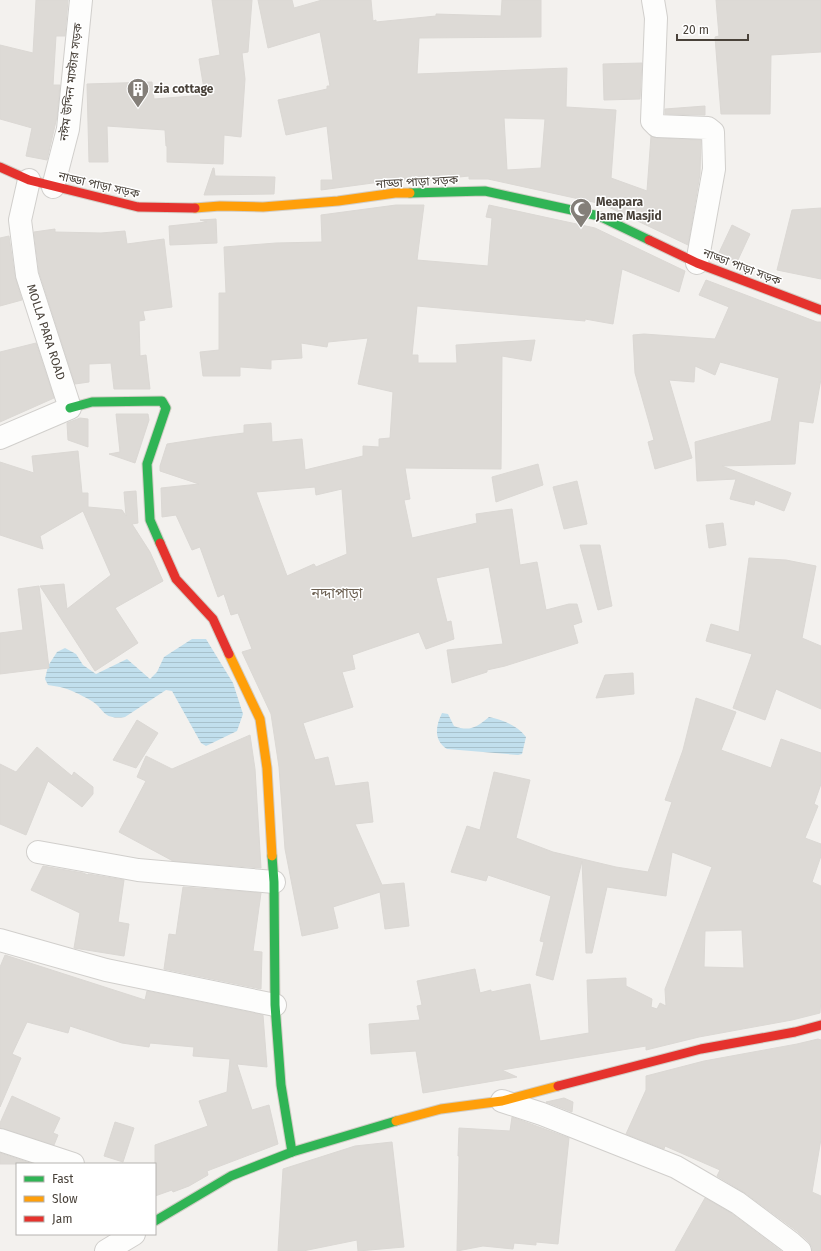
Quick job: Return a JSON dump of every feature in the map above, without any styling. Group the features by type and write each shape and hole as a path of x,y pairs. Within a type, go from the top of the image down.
{"street":[{"name":"নঈম উদ্দিন মাস্টার সড়ক","path":"53,187 68,129 81,0"},
{"path":"653,0 656,18 652,121 658,126 708,128 713,132 714,169 697,263"},
{"name":"নাড্ডা পাড়া সড়ক","path":"0,167 29,180 53,187 138,207 263,207 338,201 395,193 485,191 598,216 697,263 821,310"},
{"name":"MOLLA PARA ROAD","path":"29,180 20,220 27,275 70,408"},
{"path":"0,438 70,408 92,402 162,401 166,408 147,464 150,520 176,579 213,619 260,720 267,768 274,882 275,1005 281,1085 292,1152"},
{"path":"38,852 138,870 274,882"},
{"path":"0,940 106,970 275,1005"},
{"path":"159,1214 231,1176 292,1152 383,1124 441,1109 502,1101 701,1049 795,1032 821,1025"},
{"path":"502,1101 542,1114 676,1167 738,1203 800,1251"},
{"path":"0,1140 70,1163"},
{"path":"106,1251 132,1235"}],"water":[{"path":"192,639 206,639 233,683 243,714 237,731 206,746 201,743 172,691 166,690 125,717 117,718 104,713 95,703 75,692 48,685 45,679 48,666 57,652 65,648 76,654 83,665 96,674 127,659 150,679 157,672 164,657"},
{"path":"442,713 448,714 454,726 465,729 477,726 489,717 509,724 518,729 526,737 522,754 518,755 447,749 440,742 437,733 438,723"}],"building":[{"path":"36,0 68,0 65,36 56,36 53,85 60,85 57,117 47,160 26,156 32,128 0,119 0,45 33,53"},
{"path":"212,0 252,0 248,52 242,53 245,79 241,137 224,135 223,164 167,162 165,130 107,126 108,162 89,162 87,84 152,82 154,99 205,95 199,59 220,55"},
{"path":"258,0 292,0 294,8 322,0 371,0 373,21 376,20 376,22 436,16 436,14 501,16 502,0 541,0 541,37 419,38 417,74 567,68 566,107 616,110 611,178 647,191 651,136 657,138 701,140 700,174 688,245 602,204 488,179 469,179 469,176 430,180 395,180 321,190 321,180 333,180 327,126 286,135 278,100 327,89 327,86 330,86 320,32 268,48","holes":["504,118 545,119 541,168 507,170"]},
{"path":"716,0 821,0 821,52 771,55 770,114 721,114 715,37 719,36"},
{"path":"642,63 640,99 604,100 603,64"},
{"path":"705,106 705,115 665,114 665,109"},
{"path":"213,168 215,176 275,177 274,194 204,195"},
{"path":"396,205 424,205 417,260 488,266 492,218 486,217 489,205 595,228 685,271 679,292 622,269 613,324 585,319 585,321 417,306 412,355 418,355 418,363 457,363 456,345 535,340 531,361 502,356 501,469 405,468 410,499 404,500 412,538 477,523 476,514 512,509 520,565 537,562 546,610 569,604 577,604 582,622 573,625 578,643 505,666 487,670 487,672 452,683 447,650 503,644 489,567 436,578 447,622 451,621 454,639 426,649 419,632 352,655 355,669 342,672 353,707 303,723 315,760 328,757 335,786 368,782 373,822 355,824 382,885 404,883 409,926 385,929 380,892 333,907 338,928 302,936 285,849 279,767 271,714 242,652 252,649 238,613 231,615 224,594 218,597 200,547 192,550 176,515 162,517 161,488 199,484 160,471 160,466 167,444 244,433 244,425 271,423 272,442 302,439 305,470 363,456 363,446 379,447 379,439 390,438 393,392 358,384 368,338 328,342 327,347 301,343 302,358 271,360 271,369 240,367 240,376 203,376 200,352 219,350 219,293 226,293 224,247 276,243 322,242 321,215","holes":["315,487 316,495 342,489 347,554 316,567 314,564 287,576 256,492"]},
{"path":"821,208 821,279 777,270 792,210"},
{"path":"216,219 217,243 170,245 169,226 207,222 200,220"},
{"path":"732,225 750,234 737,262 717,257"},
{"path":"55,229 55,232 101,233 125,231 127,244 164,239 172,307 143,311 145,320 139,321 140,356 146,355 150,389 114,389 111,363 89,364 89,382 75,384 39,272 34,232"},
{"path":"9,236 15,277 22,300 0,306 0,238"},
{"path":"706,280 817,322 821,322 821,379 813,423 799,421 795,464 722,466 791,493 784,511 755,500 754,505 730,499 736,479 697,481 695,442 771,421 779,378 720,362 715,375 695,366 694,382 669,380 692,458 655,469 648,442 654,440 635,373 633,335 644,334 715,339 729,307 699,295"},
{"path":"36,343 54,398 0,422 0,352"},
{"path":"116,414 148,414 149,420 135,463 109,454 120,452"},
{"path":"80,418 88,419 88,447 68,440 67,423"},
{"path":"78,451 82,493 88,493 88,507 122,510 126,516 124,492 136,491 138,523 132,524 150,552 163,581 115,608 138,643 95,671 40,586 64,584 67,609 111,575 83,511 40,536 43,549 0,535 0,462 34,473 32,456"},
{"path":"538,464 543,485 496,502 492,477"},
{"path":"577,481 587,524 564,529 553,487"},
{"path":"723,523 726,545 709,548 706,525"},
{"path":"580,545 600,545 612,606 598,610"},
{"path":"749,558 786,560 816,566 802,638 821,646 821,709 776,689 765,720 733,708 752,654 706,641 711,624 739,632"},
{"path":"39,586 49,668 0,674 0,633 23,630 18,589"},
{"path":"633,673 634,694 596,698 605,675"},
{"path":"696,698 736,712 721,750 771,768 781,739 821,753 821,784 814,804 818,806 805,838 821,844 821,856 812,882 821,886 820,1013 792,1020 699,1037 646,1050 646,1046 502,1070 517,1077 423,1093 416,1051 371,1054 369,1024 420,1020 417,1006 422,1005 417,981 475,969 480,993 530,984 540,1041 589,1033 587,980 626,978 626,986 652,999 651,1007 657,1009 660,1003 666,1006 665,989 712,867 672,852 666,896 607,887 592,953 586,953 582,861 553,980 536,975 544,942 540,941 551,896 488,875 486,881 451,872 467,826 480,830 494,772 530,780 516,838 553,852 616,867 648,872 672,802 665,800 683,750","holes":["742,930 744,968 704,967 705,931"]},
{"path":"137,720 158,733 136,768 113,760"},
{"path":"250,735 255,769 261,868 173,861 119,832 146,781 137,777 146,756 172,769"},
{"path":"37,747 72,776 74,772 93,787 93,794 82,807 48,781 26,835 0,824 0,764 16,772"},
{"path":"43,866 88,875 124,880 118,922 129,924 124,956 74,948 80,913 31,890"},
{"path":"183,887 261,893 253,951 262,952 261,989 164,969 169,934 176,935"},
{"path":"5,955 145,1000 147,991 263,1015 267,1067 237,1064 252,1110 269,1105 278,1144 207,1171 208,1175 189,1186 173,1192 172,1190 156,1196 155,1145 208,1126 199,1101 227,1092 230,1059 193,1056 194,1047 150,1043 149,1047 122,1043 70,1026 68,1033 27,1022 12,1054 21,1058 0,1107 0,967"},
{"path":"818,1039 821,1040 821,1139 812,1192 821,1196 821,1251 812,1251 812,1247 809,1242 798,1232 745,1193 717,1176 720,1170 665,1146 664,1149 626,1134 646,1090 646,1076 704,1061"},
{"path":"12,1096 60,1118 53,1133 58,1135 54,1145 0,1128 0,1123"},
{"path":"564,1098 573,1102 572,1112 546,1102"},
{"path":"512,1117 569,1138 558,1244 536,1242 536,1245 514,1243 513,1249 483,1246 457,1251 459,1128 510,1131"},
{"path":"115,1122 134,1128 123,1162 104,1156"},
{"path":"392,1142 404,1247 358,1251 357,1240 303,1251 278,1251 283,1169 355,1146"},
{"path":"0,1153 30,1163 16,1164 0,1164"},
{"path":"705,1198 731,1213 781,1251 675,1251"}],"traffic: fast":[{"path":"410,193 485,191 599,216 649,240"},
{"path":"70,408 92,402 162,401 166,408 147,464 150,520 160,543"},
{"path":"272,856 274,882 275,1005 281,1085 292,1152"},
{"path":"156,1220 231,1176 292,1152 396,1121"}],"traffic: slow":[{"path":"195,208 220,206 263,207 338,201 395,193 410,193"},
{"path":"229,654 260,719 267,768 272,856"},
{"path":"396,1121 441,1109 502,1101 558,1086"}],"traffic: jam":[{"path":"0,167 29,180 138,207 195,208"},
{"path":"649,240 697,263 821,310"},
{"path":"160,543 176,579 213,619 229,654"},
{"path":"558,1086 701,1049 795,1032 821,1025"}],"place":[{"name":"zia cottage","path":"138,108"},
{"name":"Meapara Jame Masjid","path":"581,228"}],"district":[{"name":"নদ্দাপাড়া","path":"337,593"}]}
